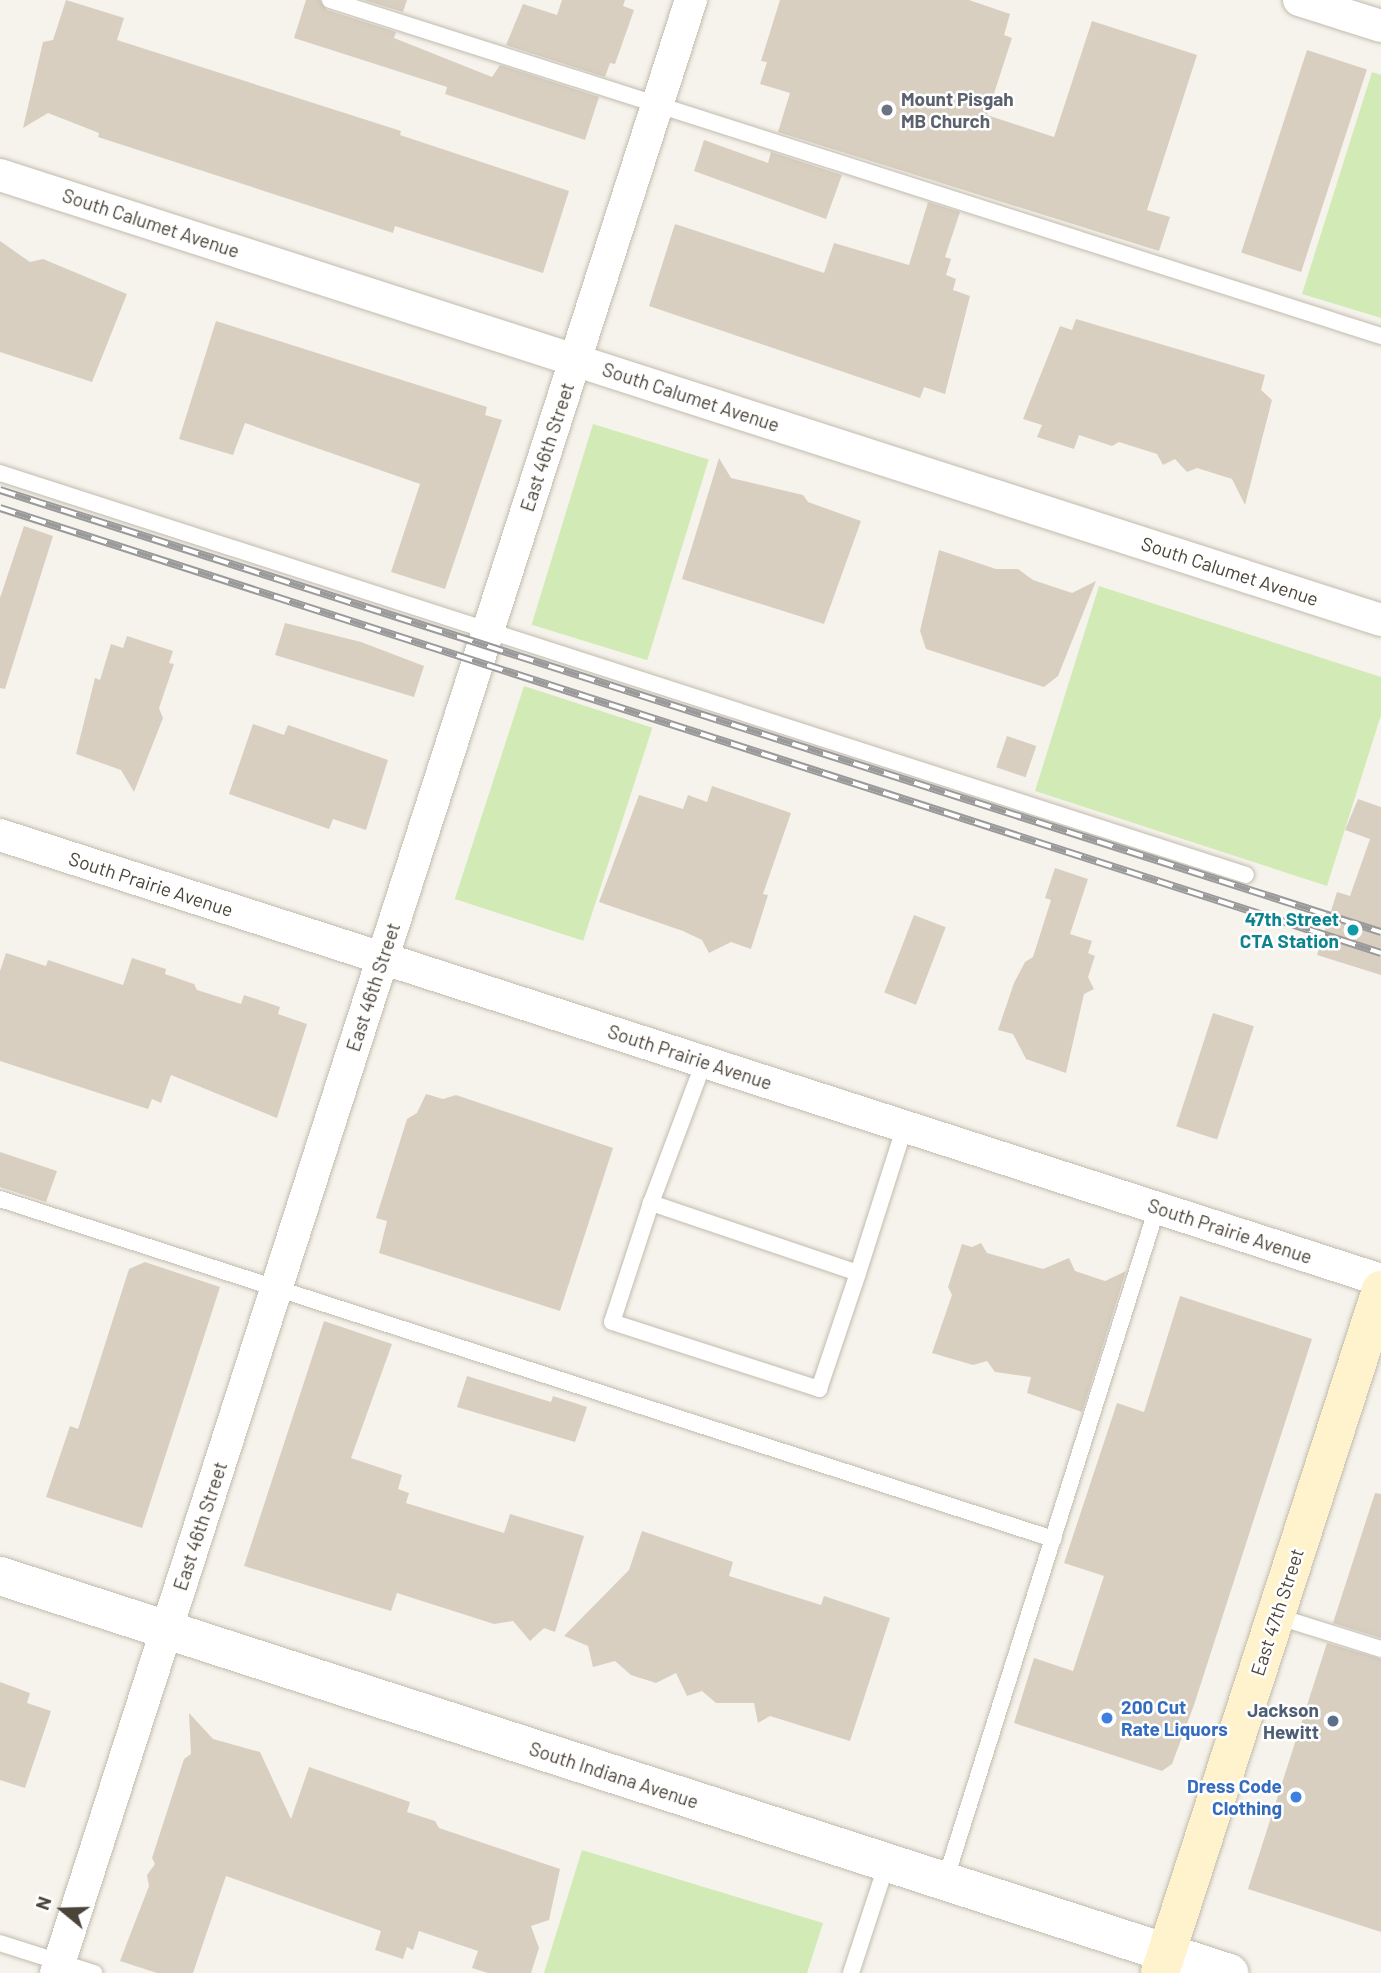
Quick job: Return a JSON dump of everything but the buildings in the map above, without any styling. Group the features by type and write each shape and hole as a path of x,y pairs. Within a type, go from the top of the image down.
{"main road":[{"name":"East 47th Street","path":"1163,1963 1381,1290"}],"street":[{"name":"East 46th Street","path":"57,1967 691,0"},
{"path":"1299,0 1381,26"},
{"name":"South Calumet Avenue","path":"0,174 1381,620"},
{"name":"South Prairie Avenue","path":"0,835 1381,1280"},
{"name":"South Indiana Avenue","path":"0,1576 945,1881 1163,1963 1229,1973"}],"lane":[{"path":"330,0 1381,336"},
{"path":"0,473 1246,875"},
{"path":"704,1062 651,1203 612,1322 819,1389 905,1126"},
{"path":"0,1199 1053,1539"},
{"path":"651,1203 858,1273"},
{"path":"945,1881 1157,1208"},
{"path":"1276,1615 1381,1649"},
{"path":"851,1973 887,1863"},
{"path":"0,1943 57,1967 94,1973"}],"green space":[{"path":"1372,72 1381,75 1381,318 1302,294"},
{"path":"593,424 709,459 647,660 532,625"},
{"path":"1099,586 1381,677 1381,715 1327,886 1035,791"},
{"path":"524,686 652,728 583,941 455,899"},
{"path":"582,1850 823,1923 807,1973 544,1973"}],"railway":[{"path":"0,490 1381,932"},
{"path":"0,508 1381,953"}],"place":[{"name":"Mount Pisgah MB Church","path":"887,110"},
{"name":"47th Street CTA Station","path":"1353,930"},
{"name":"200 Cut Rate Liquors","path":"1107,1718"},
{"name":"Jackson Hewitt","path":"1333,1721"},
{"name":"Dress Code Clothing","path":"1296,1797"}]}
